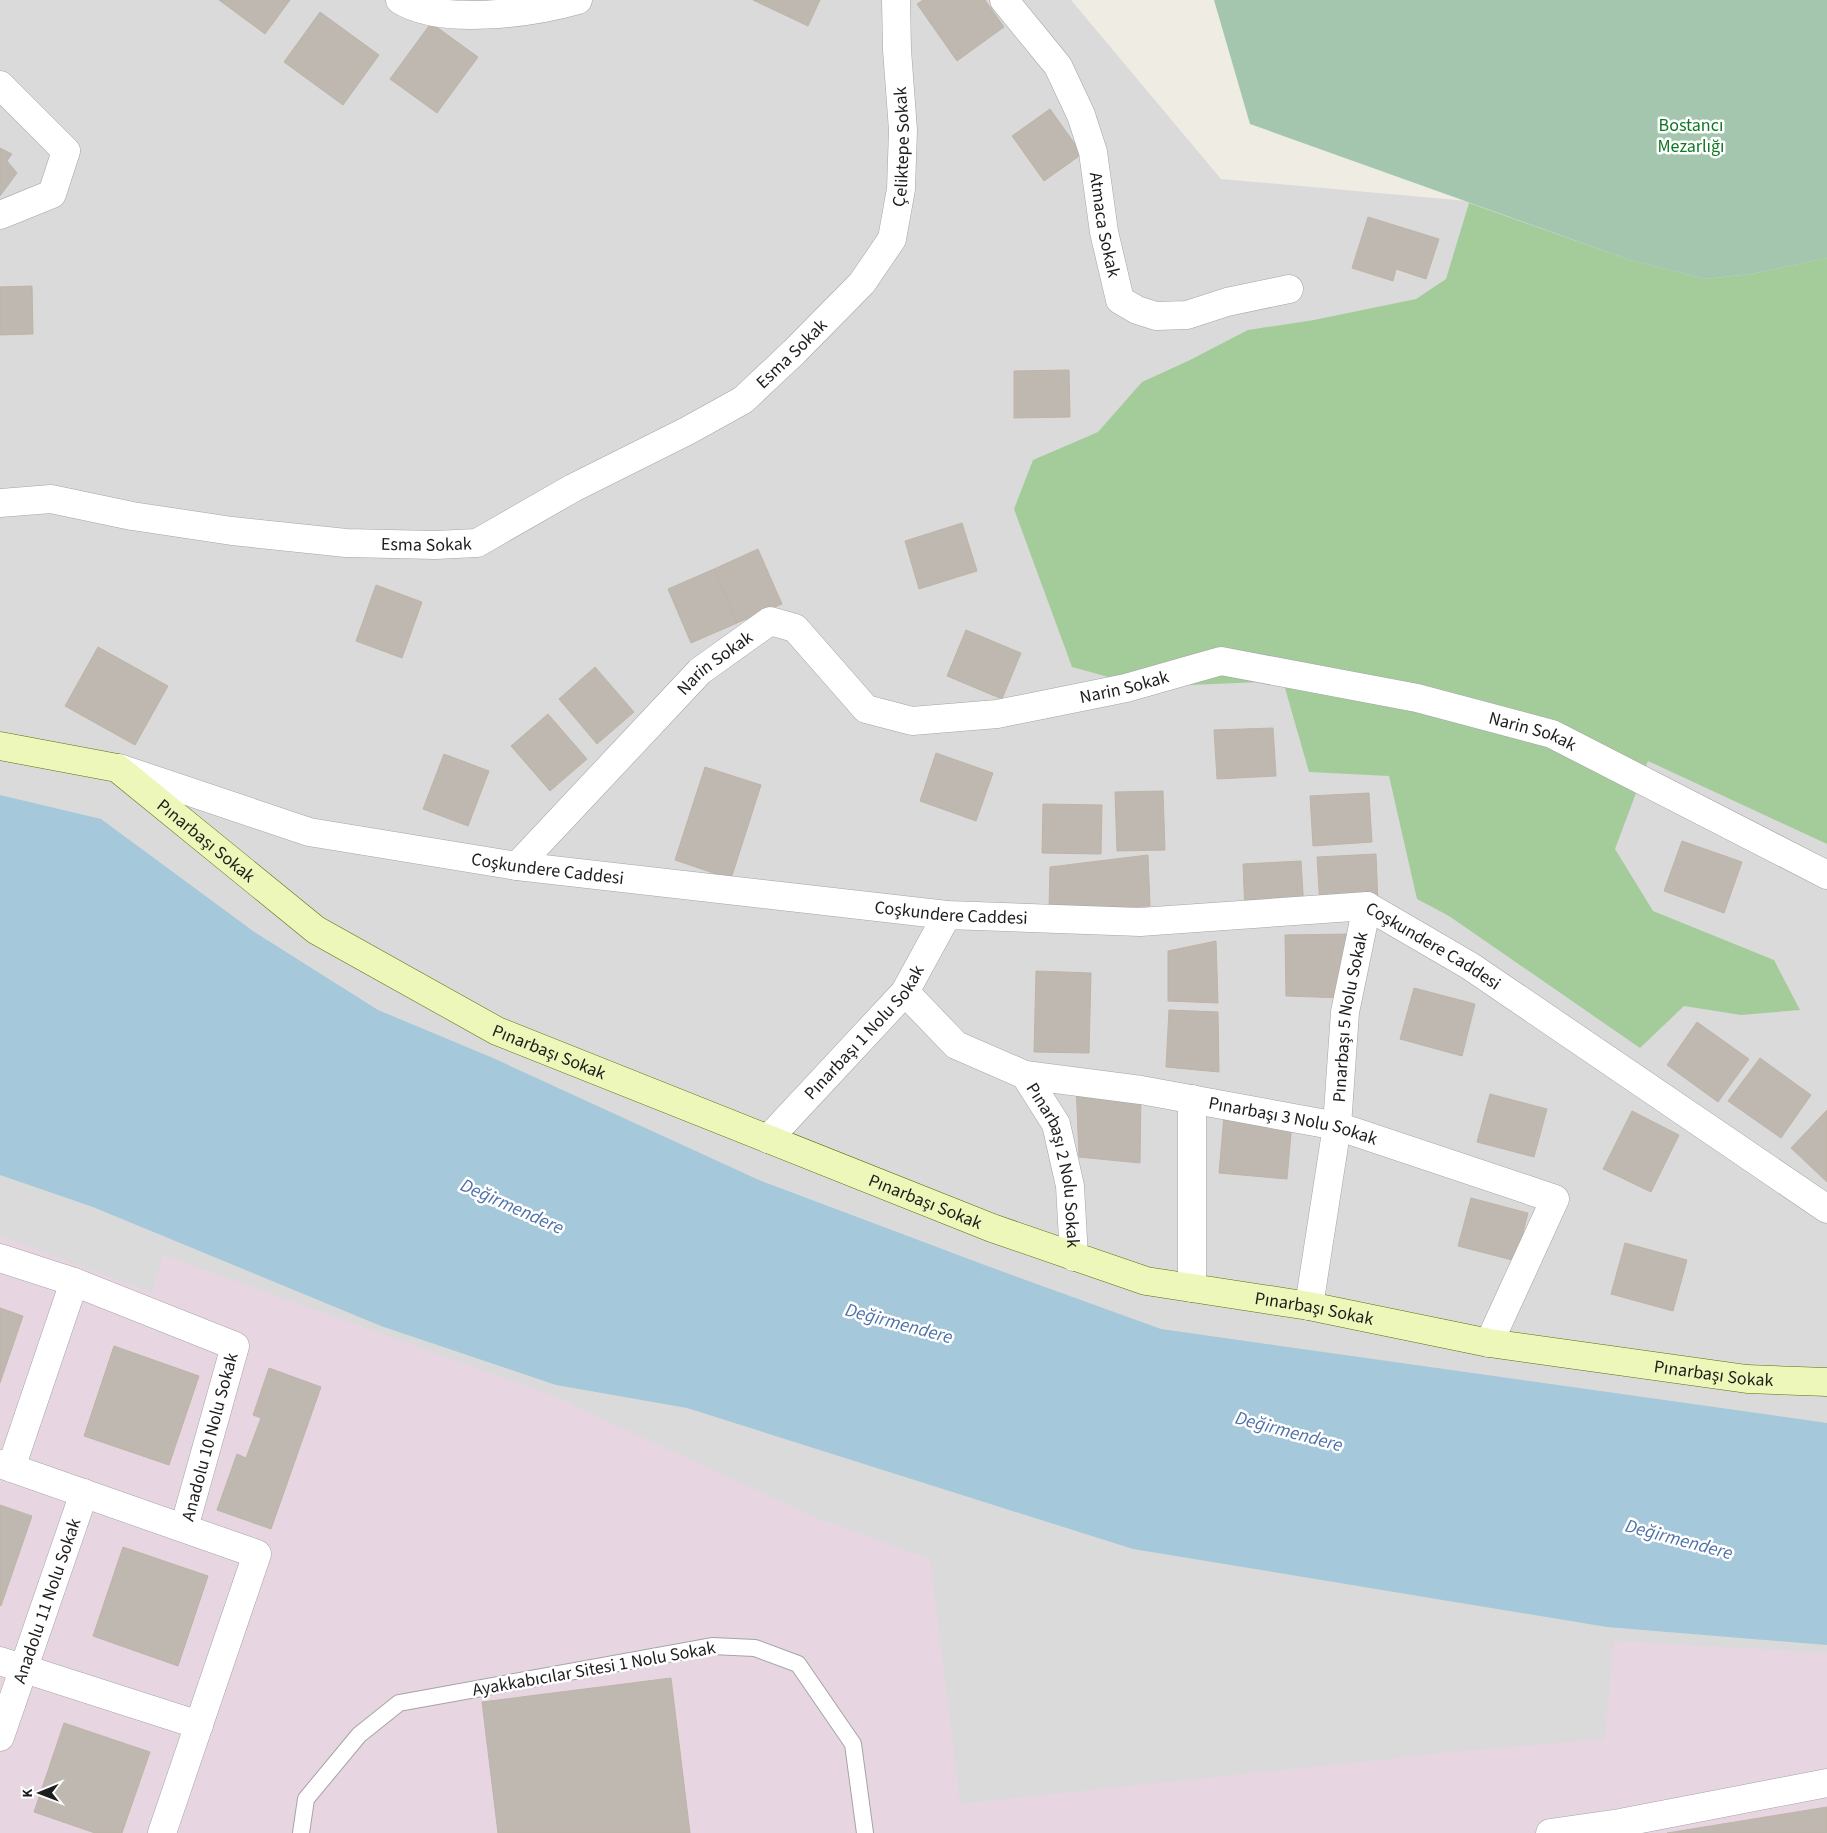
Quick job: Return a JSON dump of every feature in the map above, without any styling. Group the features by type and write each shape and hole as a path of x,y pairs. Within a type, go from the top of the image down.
{"street":[{"path":"400,0 410,6 449,15 494,14 564,2"},
{"name":"Çeliktepe Sokak","path":"862,283 892,239 901,189 903,130 897,50 896,0"},
{"name":"Atmaca Sokak","path":"1004,0 1058,66 1081,115 1093,152 1104,232 1120,300 1137,310 1156,316 1187,315 1227,302 1289,289"},
{"path":"0,85 66,152 52,194 0,215"},
{"name":"Esma Sokak","path":"0,503 51,499 132,516 232,531 346,543 435,545 477,542 573,488 687,431 743,400 794,352 862,283"},
{"name":"Narin Sokak","path":"517,866 700,671 770,621 795,628 866,709 912,721 997,714 1126,688 1221,661 1418,698 1552,734 1827,875"},
{"name":"Coşkundere Caddesi","path":"0,746 117,768 309,832 517,866 947,915 1140,922 1367,906 1470,966 1827,1209"},
{"name":"Pınarbaşı Sokak","path":"117,768 316,930 497,1031 992,1228 1146,1281 1309,1306 1489,1343 1746,1379 1827,1382"},
{"name":"Pınarbaşı 5 Nolu Sokak","path":"1309,1306 1337,1126 1346,1012 1367,906"},
{"name":"Pınarbaşı 1 Nolu Sokak","path":"768,1139 905,992 947,915"},
{"name":"Pınarbaşı 2 Nolu Sokak","path":"905,992 956,1045 1025,1074 1056,1124 1070,1186 1074,1257"},
{"name":"Pınarbaşı 3 Nolu Sokak","path":"1025,1074 1141,1090 1337,1126 1555,1199 1489,1343"},
{"path":"1192,1099 1192,1288"},
{"name":"Anadolu 10 Nolu Sokak","path":"0,1258 74,1282 235,1346 184,1528 257,1554 162,1833"},
{"path":"74,1282 6,1466 184,1528"},
{"name":"Anadolu 11 Nolu Sokak","path":"0,1737 12,1665 84,1493"},
{"path":"12,1665 199,1725"},
{"path":"1550,1833 1620,1823 1827,1783"}],"lane":[{"name":"Ayakkabıcılar Sitesi 1 Nolu Sokak","path":"302,1833 306,1799 359,1735 399,1703 712,1646 755,1648 798,1664 853,1744 865,1833"}],"shaded area":[{"path":"0,0 1071,0 1221,179 1827,233 1827,1833 0,1833"},
{"path":"0,1236 152,1293 163,1255 551,1395 816,1518 930,1559 960,1804 1464,1751 1605,1739 1614,1641 1827,1653 1827,1833 0,1833"}],"green space":[{"name":"Bostancı Mezarlığı","path":"1214,0 1827,0 1827,258 1751,274 1706,279 1630,260 1250,124"},
{"path":"1469,203 1630,260 1706,279 1751,274 1827,258 1827,844 1648,761 1615,849 1653,911 1774,960 1800,1010 1741,1015 1684,1006 1640,1048 1449,916 1417,899 1389,776 1309,772 1283,681 1145,687 1072,667 1014,509 1033,460 1098,432 1142,382 1248,330 1314,320 1416,299 1446,279"}],"water":[{"name":"Değirmendere","path":"0,795 101,819 253,931 378,1010 493,1058 759,1180 1161,1329 1827,1423 1827,1645 1607,1627 1133,1549 687,1408 556,1385 381,1326 93,1207 0,1175"}],"building":[{"path":"219,0 290,0 265,34"},
{"path":"753,0 820,0 808,26"},
{"path":"923,0 985,0 1004,27 957,61 917,4"},
{"path":"320,12 379,55 343,105 284,62"},
{"path":"431,23 478,57 437,113 390,79"},
{"path":"1050,109 1082,154 1044,181 1012,136"},
{"path":"0,148 12,154 7,161 17,173 0,196"},
{"path":"1368,217 1439,239 1426,279 1396,269 1393,281 1352,268"},
{"path":"32,286 33,334 0,335 0,287"},
{"path":"1069,370 1070,417 1014,418 1014,371"},
{"path":"962,523 977,571 919,589 905,541"},
{"path":"758,549 782,604 737,623 714,569"},
{"path":"714,569 737,623 691,643 668,589"},
{"path":"376,585 422,602 402,658 356,641"},
{"path":"966,630 1021,653 1002,699 947,676"},
{"path":"98,647 168,686 135,745 65,706"},
{"path":"595,667 634,712 597,744 559,699"},
{"path":"548,714 587,759 550,791 511,746"},
{"path":"1273,728 1276,776 1217,779 1214,730"},
{"path":"936,753 993,773 976,821 920,801"},
{"path":"444,754 489,771 468,826 423,809"},
{"path":"705,767 761,785 731,879 675,860"},
{"path":"1163,791 1165,850 1117,851 1115,792"},
{"path":"1369,793 1372,842 1313,846 1310,796"},
{"path":"1043,804 1102,805 1101,854 1042,853"},
{"path":"1682,841 1742,862 1724,913 1664,891"},
{"path":"1376,854 1378,903 1320,906 1317,857"},
{"path":"1148,855 1150,906 1049,909 1050,867"},
{"path":"1301,861 1304,910 1245,913 1243,864"},
{"path":"1353,934 1345,998 1286,996 1285,935"},
{"path":"1216,941 1218,1003 1168,1001 1168,951"},
{"path":"1036,971 1091,973 1089,1053 1034,1052"},
{"path":"1414,988 1475,1004 1462,1056 1400,1039"},
{"path":"1169,1010 1218,1012 1219,1072 1166,1067"},
{"path":"1697,1022 1749,1059 1718,1102 1667,1065"},
{"path":"1760,1058 1811,1095 1781,1138 1728,1101"},
{"path":"1076,1083 1141,1090 1140,1163 1079,1157"},
{"path":"1490,1094 1547,1109 1534,1157 1477,1142"},
{"path":"1827,1110 1827,1182 1791,1148"},
{"path":"1632,1111 1679,1135 1651,1192 1603,1169"},
{"path":"1224,1116 1292,1122 1287,1179 1219,1173"},
{"path":"1471,1198 1528,1213 1516,1261 1458,1246"},
{"path":"1625,1243 1687,1260 1673,1311 1611,1294"},
{"path":"0,1308 23,1316 0,1383"},
{"path":"114,1346 199,1376 169,1465 84,1436"},
{"path":"269,1368 321,1387 271,1529 217,1510 237,1454 246,1458 261,1418 253,1415"},
{"path":"0,1505 32,1516 1,1606 0,1605"},
{"path":"123,1547 208,1576 178,1666 93,1636"},
{"path":"671,1678 690,1833 498,1833 482,1702"},
{"path":"64,1723 150,1752 122,1833 95,1833 34,1812"},
{"path":"1827,1807 1827,1833 1667,1833"}]}
